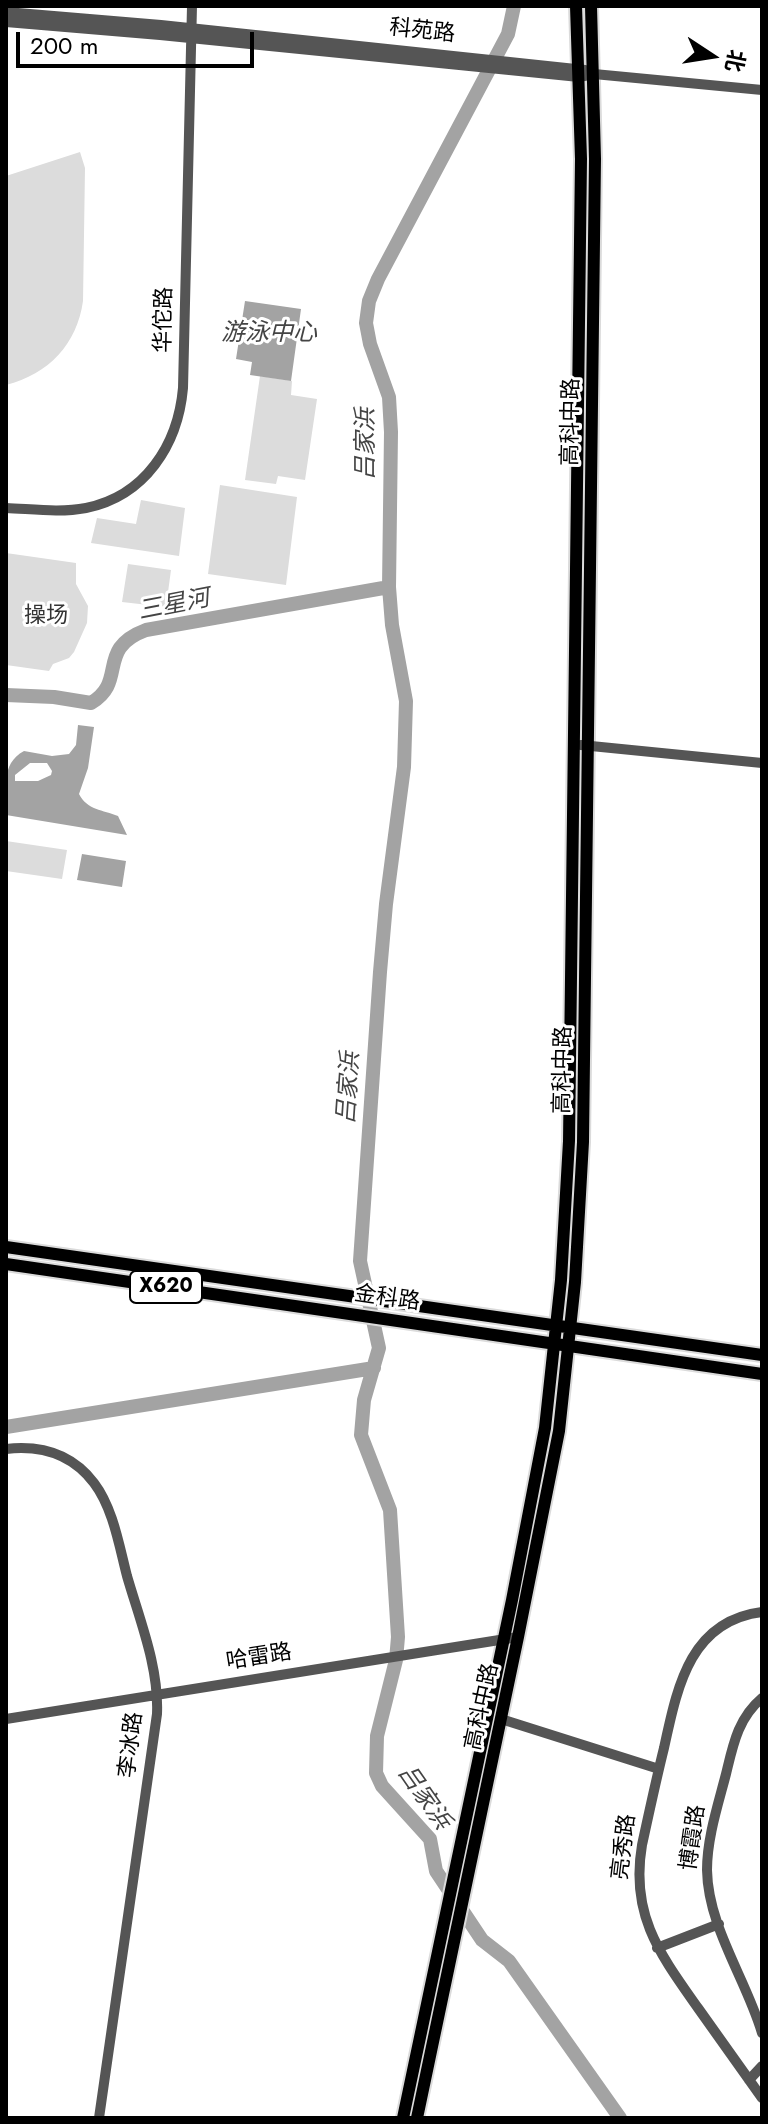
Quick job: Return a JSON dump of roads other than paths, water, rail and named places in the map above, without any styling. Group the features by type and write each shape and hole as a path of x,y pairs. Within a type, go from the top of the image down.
{"main road":[{"name":"高科中路","path":"403,2118 535,1487 551,1389 557,1327 569,1141 581,159 576,6"},
{"name":"高科中路","path":"417,2118 559,1431 570,1347 583,1142 594,74 591,6"},
{"name":"金科路","path":"6,1247 762,1355"},
{"name":"金科路","path":"6,1264 762,1374"}],"street":[{"name":"华佗路","path":"6,506 71,505 113,494 141,473 169,435 178,388 189,6"},
{"name":"科苑路","path":"6,12 762,90"},
{"name":"科苑路","path":"6,22 189,33"},
{"path":"574,745 762,763"},
{"name":"李冰路","path":"6,1449 48,1450 65,1456 94,1483 114,1526 158,1694 99,2118"},
{"name":"亮秀路","path":"762,1612 742,1617 715,1632 691,1659 676,1695 638,1870 644,1915 657,1948 762,2098"},
{"name":"哈雷路","path":"6,1719 518,1637"},
{"name":"博霞路","path":"762,1698 748,1711 737,1731 712,1834 708,1879 719,1924 762,2033"},
{"path":"501,1719 659,1769"},
{"path":"657,1948 719,1924"},
{"path":"749,2080 762,2066"}],"water":[{"name":"游泳中心","path":"245,301 301,309 291,381 250,375 252,362 236,359"},
{"path":"78,725 94,727 88,768 79,794 91,806 118,816 127,835 6,815 6,779 16,756 24,751 52,756 69,754 76,745","holes":["30,763 47,763 51,775 38,781 15,781 15,775"]},
{"path":"82,854 126,861 122,887 77,880"}],"waterway":[{"name":"吕家浜","path":"514,6 508,34 378,279 369,301 366,323 370,344 389,397 389,587 392,625 406,701 404,767 380,972 360,1261 379,1348 364,1400 361,1435 390,1510 398,1637 396,1660 377,1736 376,1773 382,1786 430,1839 436,1871 482,1940 509,1961 620,2118"},
{"name":"三星河","path":"6,695 54,697 91,703 108,685 121,646 146,630 389,587"},
{"path":"6,1427 374,1368"}],"park label":[{"name":"操场","path":"46,617"}]}
